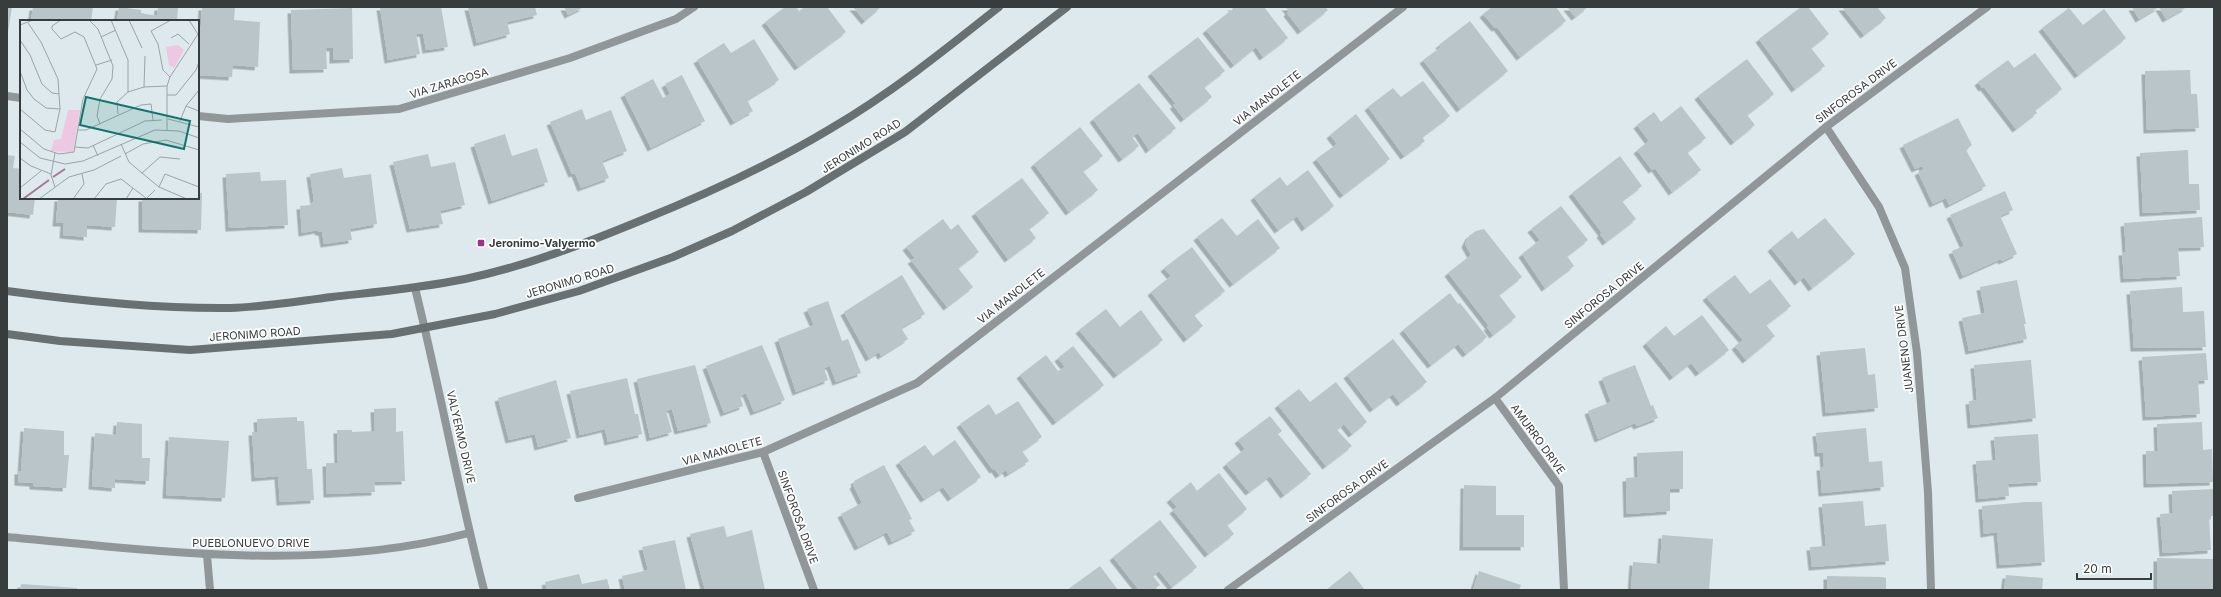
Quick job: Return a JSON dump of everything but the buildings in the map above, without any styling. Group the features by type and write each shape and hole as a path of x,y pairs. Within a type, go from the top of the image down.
{"main road":[{"path":"7,291 87,302 232,308 415,288 466,279 519,265 584,244 741,177 832,128 889,91 940,54 999,7"},
{"name":"JERONIMO ROAD","path":"7,334 60,341 190,350 392,334 503,312 579,291 673,257 732,231 806,192 905,132 1067,7"}],"street":[{"name":"VIA ZARAGOSA","path":"199,116 228,119 399,109 570,58 676,19 694,7"},
{"name":"VIA MANOLETE","path":"578,498 762,452 917,383 1403,7"},
{"name":"SINFOROSA DRIVE","path":"1228,590 1495,398 1826,127 1987,7"},
{"path":"7,96 20,98"},
{"name":"JUANENO DRIVE","path":"1826,127 1879,207 1905,268 1917,353 1928,492 1931,590"},
{"name":"VALYERMO DRIVE","path":"415,288 469,533 484,590"},
{"name":"AMURRO DRIVE","path":"1495,398 1559,486 1564,590"},
{"name":"SINFOROSA DRIVE","path":"762,452 814,590"},
{"name":"PUEBLONUEVO DRIVE","path":"7,537 207,555 348,554 443,540 469,533"},
{"path":"207,555 210,590"}],"place":[{"name":"Jeronimo-Valyermo","path":"481,243"}]}
